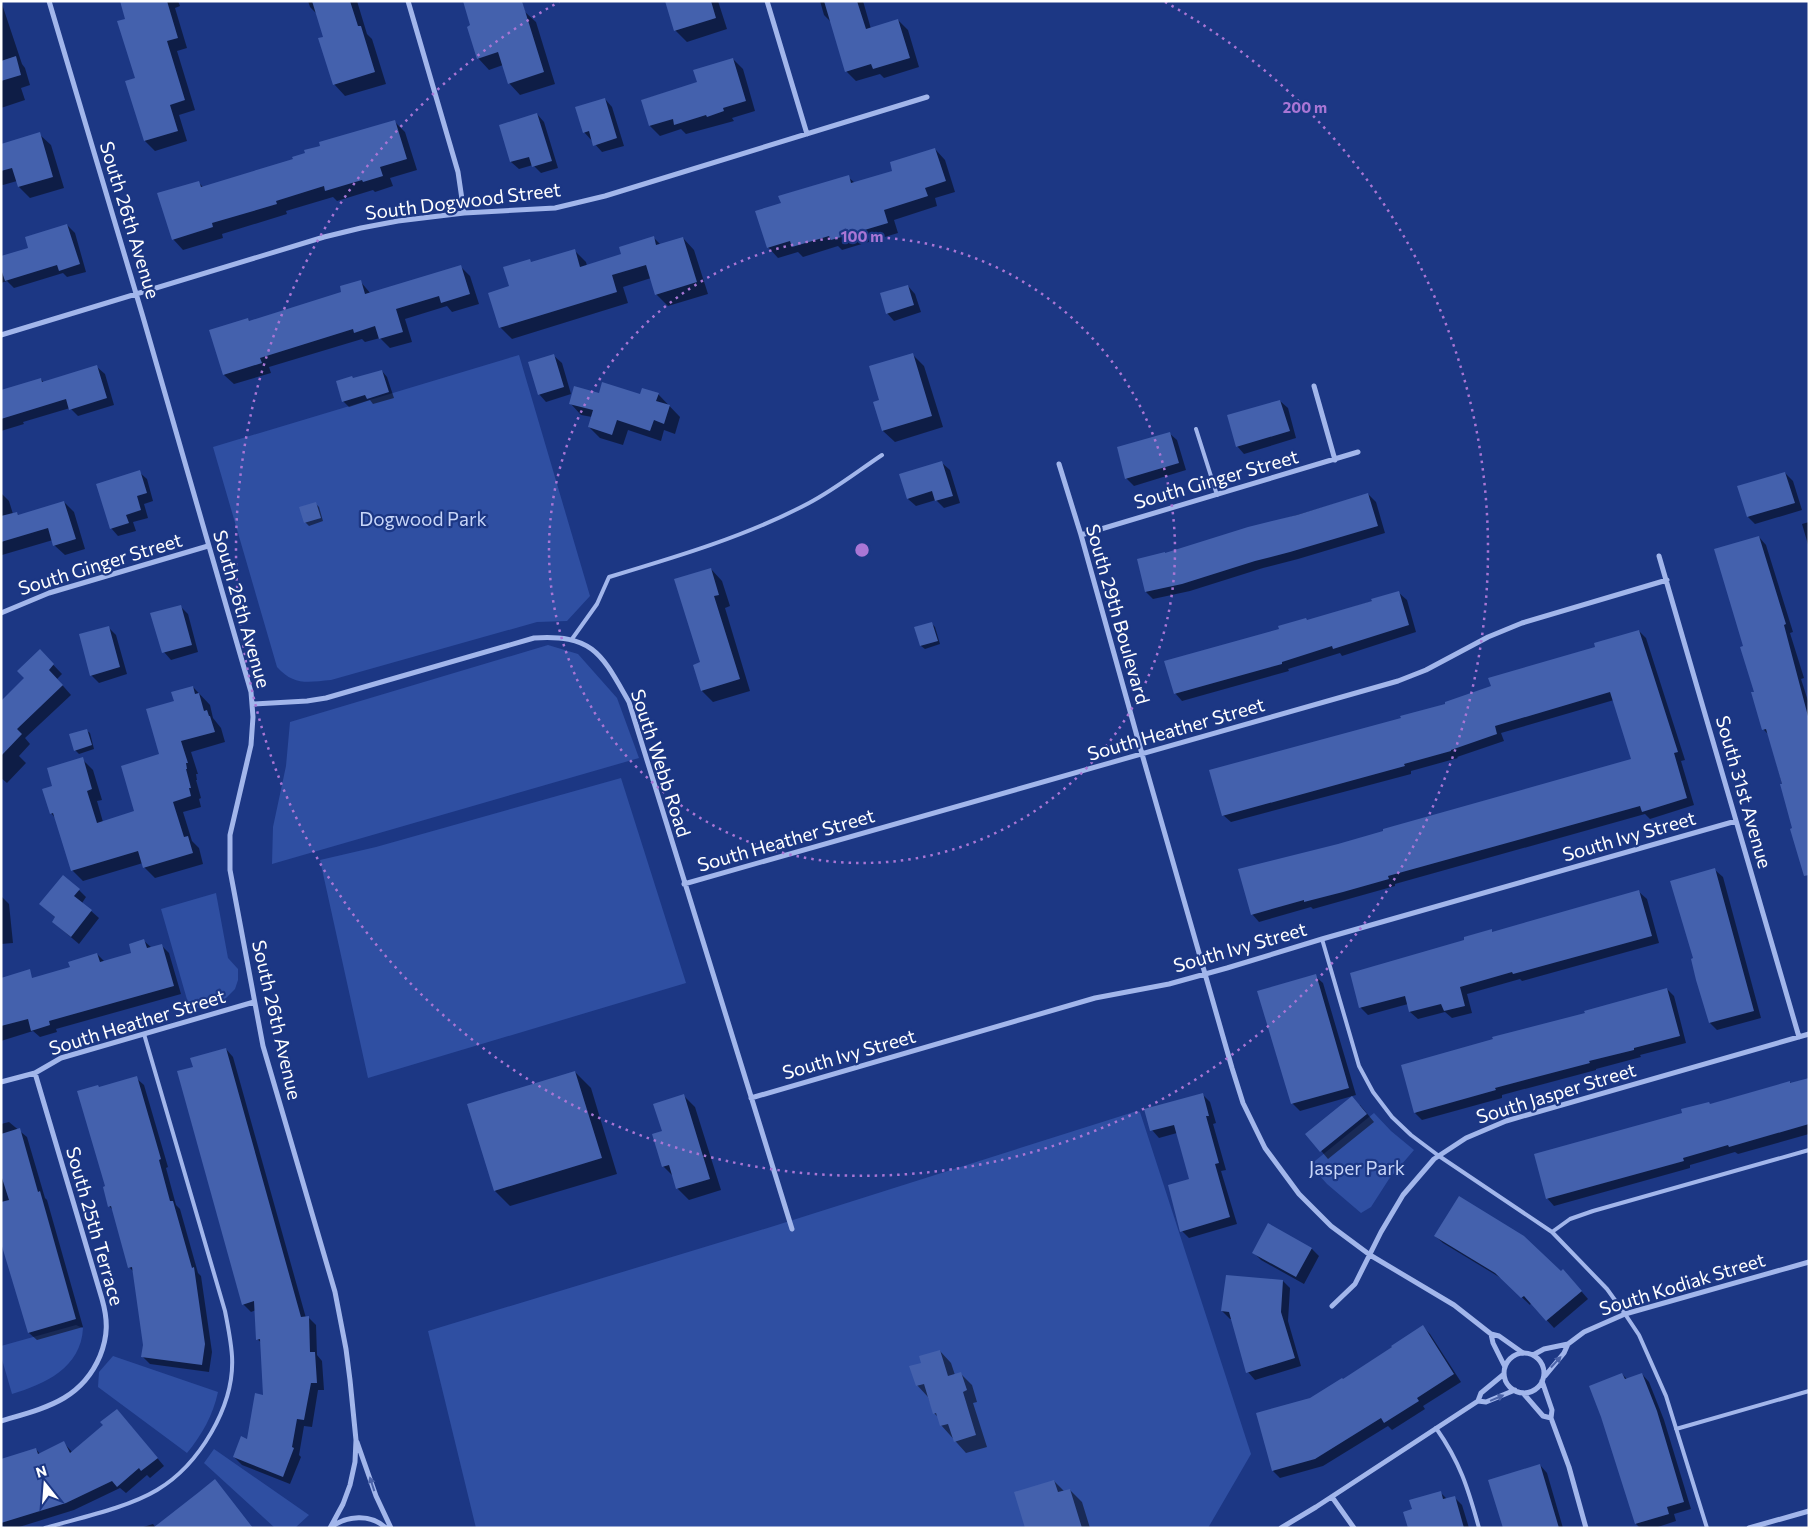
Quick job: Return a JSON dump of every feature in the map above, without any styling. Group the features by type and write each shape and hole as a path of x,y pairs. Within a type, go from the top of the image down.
{"street":[{"name":"South 26th Avenue","path":"49,1 247,676 252,704 253,730 230,835 230,857 236,904 264,1046 334,1292 346,1349 356,1440 350,1485 343,1504 330,1528"},
{"path":"408,1 458,172 464,213"},
{"path":"767,1 807,134"},
{"name":"South Dogwood Street","path":"1,334 314,240 361,228 398,221 464,213 563,206 605,196 927,97"},
{"path":"1314,386 1335,460"},
{"name":"South Ginger Street","path":"1081,535 1358,452"},
{"name":"South 29th Boulevard","path":"1059,464 1243,1102 1265,1148 1299,1194 1331,1226 1370,1255 1454,1305 1491,1334 1500,1336 1523,1353"},
{"name":"South Ginger Street","path":"1,613 49,593 208,546"},
{"name":"South 31st Avenue","path":"1660,556 1799,1037"},
{"name":"South Heather Street","path":"684,884 1398,681 1426,670 1488,637 1522,622 1667,580"},
{"name":"South Webb Road","path":"252,704 307,702 326,698 534,638 552,637 572,640 587,645 603,659 629,702 792,1229"},
{"name":"South Ivy Street","path":"750,1098 1095,998 1169,984 1206,974 1736,821"},
{"name":"South Heather Street","path":"1,1082 35,1073 61,1058 254,1002"},
{"name":"South Jasper Street","path":"1332,1306 1355,1284 1381,1232 1403,1195 1421,1173 1439,1156 1466,1138 1506,1121 1809,1034"},
{"name":"South 25th Terrace","path":"1,1421 50,1406 74,1392 91,1374 105,1344 107,1329 102,1299 35,1073"},
{"name":"South Kodiak Street","path":"1533,1355 1544,1349 1568,1344 1584,1332 1625,1314 1809,1262"},
{"path":"1491,1334 1505,1367"},
{"name":"South Kodiak Street","path":"1542,1380 1564,1353 1568,1344"},
{"path":"1551,1418 1543,1416 1523,1393 1515,1390 1506,1382 1505,1367 1511,1357 1523,1353 1533,1355 1543,1366 1542,1380 1552,1410 1551,1418 1569,1467 1586,1528"},
{"path":"1281,1528 1478,1401 1481,1393 1504,1374"},
{"path":"1523,1393 1536,1389 1542,1380"},
{"path":"1478,1401 1486,1402 1515,1390"},
{"name":"South 26th Avenue","path":"356,1440 376,1496 391,1528"},
{"path":"1332,1496 1354,1528"},
{"path":"1749,1528 1809,1510"},
{"path":"330,1528 340,1521 360,1517 375,1521 386,1528"}],"lane":[{"path":"1196,429 1216,495"},
{"path":"572,640 597,604 609,578 740,534 810,503 882,454"},
{"path":"1322,939 1359,1066 1373,1092 1392,1117 1404,1129 1439,1156 1552,1232 1607,1289 1625,1314 1638,1335 1666,1396 1707,1528"},
{"path":"45,1528 137,1500 158,1490 189,1464 211,1436 227,1397 232,1358 225,1311 144,1034"},
{"path":"1552,1232 1570,1219 1594,1211 1809,1150"},
{"path":"1676,1429 1809,1390"},
{"path":"1436,1428 1454,1456 1466,1482 1479,1528"}],"green space":[{"name":"Dogwood Park","path":"519,355 590,596 567,621 537,622 331,680 295,680 283,673 277,667 213,447"},
{"path":"548,645 578,654 617,698 639,758 272,864 273,827 286,766 290,722"},
{"path":"621,778 686,983 368,1078 320,860 376,847"},
{"path":"216,893 228,958 238,969 238,980 235,989 224,1000 190,1010 161,909"},
{"path":"1137,1111 1140,1112 1251,1454 1208,1528 476,1528 428,1331 774,1226"},
{"name":"Jasper Park","path":"1374,1113 1391,1131 1414,1150 1389,1179 1371,1207 1361,1213 1327,1184 1310,1165"},
{"path":"76,1325 83,1328 81,1342 76,1354 68,1364 59,1372 37,1385 12,1394 1,1356 1,1346"},
{"path":"113,1356 218,1392 206,1424 187,1453 98,1387 99,1372"},
{"path":"214,1449 309,1515 295,1528 275,1528 204,1463"}],"building":[{"path":"120,1 167,1 178,38 167,41 185,100 170,105 178,131 144,141 125,81 135,78 117,21 125,19"},
{"path":"312,1 350,1 358,26 361,26 375,72 333,85 318,38 323,37"},
{"path":"463,1 522,1 544,72 508,84 498,52 477,59 467,27 470,25"},
{"path":"665,1 711,1 716,18 674,31"},
{"path":"824,1 857,1 866,29 898,19 910,58 873,69 871,64 845,72"},
{"path":"16,56 21,75 1,81 1,61"},
{"path":"733,58 746,101 723,108 724,111 707,117 706,115 674,125 673,119 649,126 641,100 697,82 693,70"},
{"path":"605,98 617,138 593,146 589,131 583,133 575,107"},
{"path":"537,113 552,161 532,167 529,157 510,162 499,125"},
{"path":"395,120 407,159 380,167 383,176 325,191 324,186 276,201 277,204 212,223 213,227 172,240 157,193 199,181 201,187 293,159 292,157 305,153 304,150 320,146 319,142"},
{"path":"40,132 53,177 18,187 12,168 1,171 1,144"},
{"path":"935,148 946,181 925,188 928,196 884,210 888,223 831,240 829,236 792,247 790,241 767,248 755,211 781,203 778,196 849,175 851,183 892,171 890,162"},
{"path":"67,224 80,264 59,271 57,265 5,281 1,269 1,256 28,248 25,237"},
{"path":"654,236 656,245 683,237 697,282 655,295 646,265 612,275 617,292 499,328 488,293 509,286 503,267 530,259 531,262 575,249 580,267 621,254 619,247"},
{"path":"461,265 470,294 441,303 439,296 396,309 403,332 379,339 375,326 354,333 353,329 260,358 262,363 223,375 209,330 248,318 249,321 341,292 340,286 361,280 365,294"},
{"path":"908,285 914,305 886,314 880,293"},
{"path":"913,353 932,416 882,431 873,402 879,400 869,366"},
{"path":"554,354 564,387 538,395 528,362"},
{"path":"97,365 107,398 69,410 66,399 1,419 1,390 41,378 42,382"},
{"path":"382,370 389,392 367,399 365,395 342,402 336,381"},
{"path":"602,382 640,394 642,388 659,393 656,401 670,405 664,424 654,420 650,431 617,420 612,435 588,427 593,410 569,404 574,386 599,393"},
{"path":"1280,400 1290,431 1236,447 1227,415"},
{"path":"1170,432 1179,463 1125,479 1117,447"},
{"path":"942,461 953,496 935,501 932,491 907,499 899,474"},
{"path":"140,470 147,493 137,496 141,510 126,515 129,523 110,529 96,484"},
{"path":"1785,472 1795,503 1747,517 1737,486"},
{"path":"1368,493 1378,526 1182,584 1145,592 1137,559 1165,553"},
{"path":"64,501 76,539 53,546 48,528 1,542 1,516 17,512 18,515"},
{"path":"316,502 321,518 304,523 299,507"},
{"path":"1759,536 1786,624 1784,625 1809,720 1809,875 1804,876 1790,829 1792,828 1780,784 1782,784 1766,729 1762,730 1751,692 1754,692 1740,647 1743,646 1714,549"},
{"path":"711,568 719,595 714,596 740,679 701,691 693,665 700,662 674,579"},
{"path":"1399,591 1409,625 1333,649 1332,646 1282,662 1282,664 1174,694 1164,661 1279,629 1278,626 1306,618 1307,620"},
{"path":"181,605 192,645 162,653 150,613"},
{"path":"932,622 938,641 920,646 914,627"},
{"path":"109,626 120,667 90,676 79,634"},
{"path":"1639,630 1678,752 1674,753 1687,798 1642,812 1640,806 1388,876 1389,879 1343,892 1304,902 1304,900 1251,915 1238,869 1338,844 1383,831 1383,829 1631,759 1610,692 1495,726 1497,734 1451,751 1404,764 1405,766 1222,816 1209,770 1401,718 1400,716 1445,704 1445,702 1491,686 1488,678 1595,647 1594,643"},
{"path":"40,649 54,664 49,670 63,685 17,729 22,734 1,756 1,701 24,678 17,671"},
{"path":"193,686 195,694 199,693 204,711 207,710 210,716 215,732 181,741 188,763 186,763 186,769 191,796 173,802 184,837 188,836 193,853 143,868 138,851 71,871 53,813 50,814 42,789 52,786 47,768 83,757 92,789 87,791 97,823 134,811 121,766 159,754 146,709 174,701 171,692"},
{"path":"87,729 92,745 74,751 69,734"},
{"path":"1715,868 1754,1011 1709,1023 1696,980 1691,959 1693,958 1670,881"},
{"path":"63,875 80,889 74,896 92,910 71,937 52,922 55,917 39,904"},
{"path":"1639,890 1652,936 1460,987 1465,1006 1444,1011 1441,1004 1409,1012 1405,996 1359,1008 1350,973 1464,940 1464,937 1492,929 1492,932"},
{"path":"144,939 147,948 162,944 174,986 49,1021 50,1025 31,1031 28,1019 1,1026 1,978 30,969 32,978 70,967 68,962 97,953 100,962 131,953 129,944"},
{"path":"1316,974 1349,1088 1291,1104 1257,991"},
{"path":"1667,988 1680,1036 1414,1113 1401,1065 1493,1039 1492,1037 1585,1013 1584,1011"},
{"path":"226,1048 301,1317 309,1316 310,1352 315,1352 317,1383 311,1383 304,1420 297,1419 292,1447 294,1448 283,1477 233,1457 241,1436 247,1439 255,1393 263,1395 260,1339 256,1340 254,1301 242,1305 177,1071 193,1067 190,1058"},
{"path":"575,1071 602,1158 494,1191 467,1104"},
{"path":"137,1076 161,1159 159,1160 170,1201 173,1201 192,1268 194,1267 205,1344 202,1365 141,1357 143,1345 132,1267 128,1268 111,1206 108,1207 103,1187 105,1186 77,1091"},
{"path":"1809,1078 1809,1124 1729,1147 1728,1145 1683,1158 1684,1161 1546,1199 1534,1154 1682,1113 1681,1109 1709,1102 1710,1104 1790,1081 1790,1083"},
{"path":"1203,1093 1209,1116 1206,1116 1219,1163 1215,1164 1230,1217 1180,1232 1168,1185 1189,1179 1174,1125 1150,1131 1144,1109"},
{"path":"684,1094 710,1179 676,1189 669,1165 662,1167 652,1134 662,1131 653,1104"},
{"path":"1352,1096 1367,1114 1320,1152 1305,1134"},
{"path":"20,1128 76,1319 28,1333 1,1243 1,1202 9,1200 1,1175 1,1134"},
{"path":"1459,1196 1524,1236 1561,1271 1563,1269 1582,1291 1546,1321 1524,1296 1521,1298 1495,1273 1434,1236"},
{"path":"1268,1223 1312,1248 1296,1277 1252,1253"},
{"path":"1226,1275 1283,1280 1281,1312 1295,1358 1246,1373 1229,1312 1221,1311"},
{"path":"1423,1325 1454,1374 1417,1398 1419,1401 1384,1423 1381,1418 1315,1459 1272,1471 1256,1413 1310,1398 1343,1379"},
{"path":"940,1350 948,1376 961,1372 967,1390 963,1392 976,1435 954,1442 948,1424 940,1426 936,1413 933,1414 924,1384 916,1386 909,1366 921,1363 919,1356"},
{"path":"1622,1373 1625,1379 1642,1373 1657,1411 1684,1502 1667,1507 1669,1514 1635,1524 1601,1417 1589,1386"},
{"path":"117,1409 158,1458 141,1471 139,1468 117,1487 112,1481 66,1503 1,1523 1,1459 36,1448 38,1454 64,1441 70,1453 103,1425 100,1422"},
{"path":"1540,1464 1559,1528 1503,1528 1488,1480"},
{"path":"215,1479 253,1528 153,1528 199,1492"},
{"path":"1054,1480 1058,1492 1070,1489 1082,1528 1025,1528 1014,1492"},
{"path":"1441,1491 1443,1499 1455,1496 1464,1528 1408,1528 1403,1512 1412,1509 1409,1500"}]}
